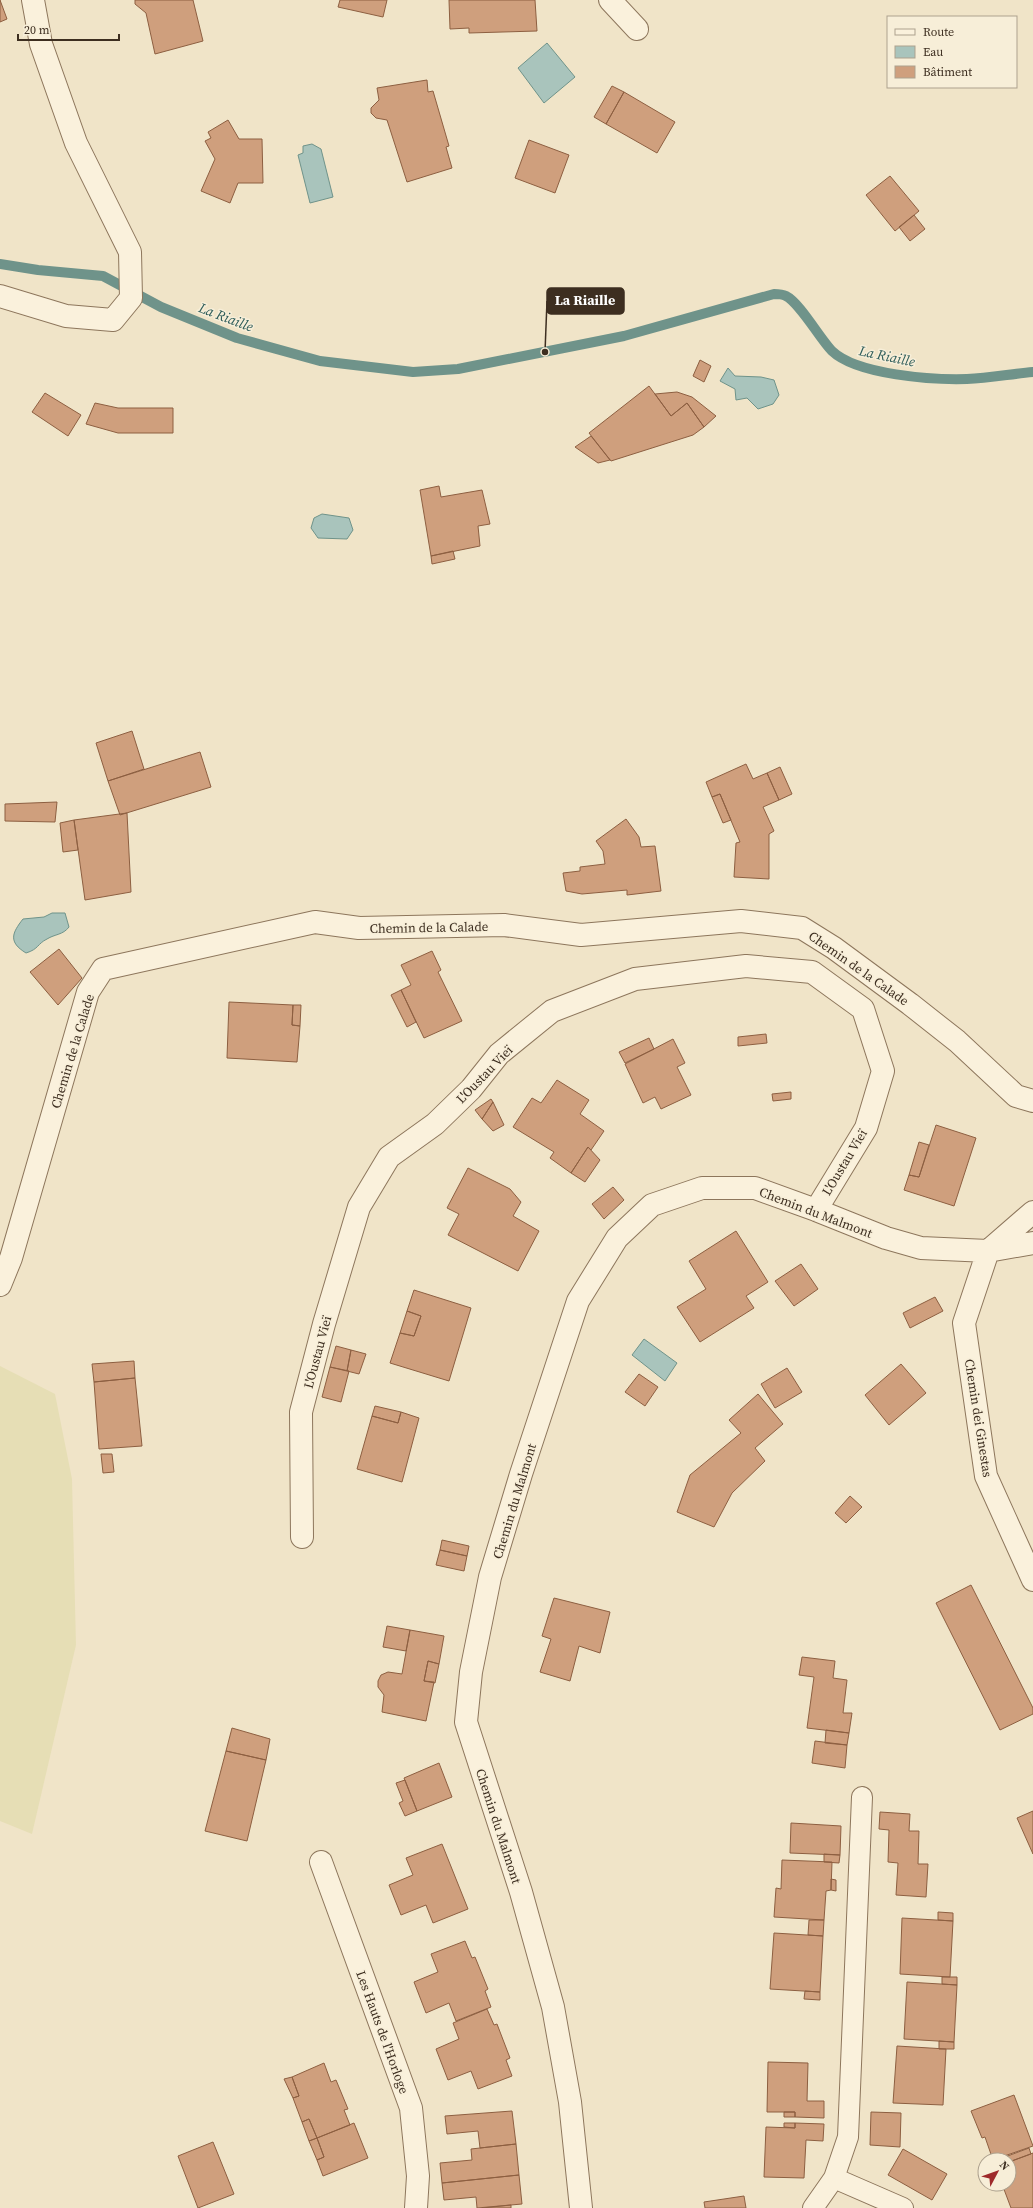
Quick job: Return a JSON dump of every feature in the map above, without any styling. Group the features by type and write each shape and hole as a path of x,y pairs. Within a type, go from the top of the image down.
{"street":[{"path":"0,296 66,316 113,320 131,298 130,252 76,143 41,44 33,0"},
{"path":"610,0 637,29"},
{"name":"Chemin de la Calade","path":"0,1285 14,1250 88,992 103,969 315,922 360,928 504,925 581,935 741,921 802,928 834,948 957,1041 1016,1096 1033,1101"},
{"name":"L'Oustau Vieï","path":"302,1537 301,1412 324,1324 359,1207 388,1157 435,1124 471,1089 499,1054 552,1011 635,979 746,966 812,972 863,1009 883,1071 866,1128 816,1210"},
{"name":"Chemin du Malmont","path":"581,2208 579,2177 570,2102 553,2007 521,1892 466,1722 471,1672 490,1577 521,1474 578,1301 617,1238 652,1205 702,1188 755,1188 886,1238 920,1248 988,1251 1033,1243"},
{"path":"988,1251 1033,1212"},
{"name":"Chemin dei Ginestas","path":"988,1251 964,1323 986,1476 1033,1580"},
{"name":"Les Hauts de l'Horloge","path":"321,1862 411,2108 418,2176 416,2208"}],"lane":[{"path":"813,2208 834,2178 848,2136 862,1798"},
{"path":"834,2178 903,2208"}],"shaded area":[{"path":"0,1366 55,1394 72,1479 76,1645 32,1834 0,1821"}],"water":[{"path":"547,43 575,77 544,103 518,68"},
{"path":"312,144 321,149 333,197 310,203 298,155 303,153 303,146"},
{"path":"728,368 735,376 761,377 774,380 779,395 773,404 758,409 747,398 736,400 735,389 720,381"},
{"path":"322,514 349,518 353,530 347,539 318,538 311,528 314,518"},
{"path":"52,913 65,913 69,927 64,932 50,937 36,948 26,953 16,945 14,941 14,933 23,919 44,917"},
{"path":"644,1339 677,1363 665,1381 632,1355"}],"building":[{"path":"0,0 7,19 0,22"},
{"path":"135,0 193,0 203,41 155,54 146,13 135,4"},
{"path":"340,0 387,0 383,17 338,7"},
{"path":"449,0 535,0 537,31 469,33 469,28 450,29"},
{"path":"427,80 428,92 433,91 449,146 446,147 452,168 407,182 387,120 376,118 371,113 371,108 379,100 377,88"},
{"path":"612,86 624,92 606,124 594,117"},
{"path":"624,92 675,122 657,153 606,124"},
{"path":"228,120 239,139 262,139 263,183 238,183 230,203 201,191 215,159 205,141 211,138 208,132"},
{"path":"529,140 569,155 555,193 515,178"},
{"path":"890,176 919,211 895,231 866,195"},
{"path":"914,215 925,229 910,241 899,227"},
{"path":"700,360 711,366 704,382 693,376"},
{"path":"649,386 671,416 687,403 704,427 693,435 611,461 589,433"},
{"path":"677,392 692,397 716,416 704,427 687,403 671,416 655,394"},
{"path":"45,393 81,415 68,436 32,412"},
{"path":"95,403 118,408 173,408 173,433 118,433 86,424"},
{"path":"591,436 610,460 598,463 575,447"},
{"path":"439,486 441,497 482,490 490,524 478,526 480,546 431,556 420,490"},
{"path":"453,551 455,559 432,564 431,556"},
{"path":"132,731 144,769 108,781 96,743"},
{"path":"200,752 211,787 120,815 108,781"},
{"path":"746,764 753,779 767,773 779,800 763,807 774,831 769,834 769,879 734,877 736,843 740,842 720,794 712,797 706,782"},
{"path":"780,767 792,794 779,800 767,773"},
{"path":"720,794 731,820 723,823 712,797"},
{"path":"57,802 55,822 5,821 5,804"},
{"path":"127,813 131,892 85,900 74,820"},
{"path":"626,819 639,837 641,847 655,846 661,891 627,895 627,890 582,894 566,891 563,873 580,871 580,867 605,864 603,851 596,841"},
{"path":"74,820 78,850 63,852 60,823"},
{"path":"59,949 82,978 58,1005 30,972"},
{"path":"432,951 441,970 438,972 462,1021 424,1038 401,990 411,985 401,965"},
{"path":"401,990 416,1022 407,1027 391,995"},
{"path":"229,1002 293,1005 292,1025 300,1026 297,1062 227,1058"},
{"path":"293,1005 301,1005 300,1026 292,1025"},
{"path":"766,1034 767,1043 738,1046 738,1037"},
{"path":"649,1038 654,1049 625,1063 619,1052"},
{"path":"673,1039 685,1063 677,1067 691,1095 661,1109 655,1097 643,1103 625,1064"},
{"path":"557,1080 589,1100 580,1114 604,1131 591,1150 588,1147 571,1173 550,1158 554,1152 513,1127 532,1098 541,1103"},
{"path":"791,1092 791,1099 773,1101 772,1094"},
{"path":"491,1099 493,1102 482,1119 475,1110"},
{"path":"493,1102 504,1125 493,1131 482,1119"},
{"path":"936,1125 976,1138 954,1206 904,1190 909,1175 919,1177"},
{"path":"919,1142 929,1145 919,1177 909,1175"},
{"path":"588,1147 600,1160 585,1182 571,1173"},
{"path":"468,1168 510,1189 521,1202 513,1216 539,1231 518,1271 448,1235 459,1214 447,1208"},
{"path":"613,1187 624,1200 604,1219 592,1204"},
{"path":"736,1231 768,1282 746,1296 754,1308 700,1342 677,1307 706,1289 689,1261"},
{"path":"801,1264 818,1289 794,1306 775,1281"},
{"path":"414,1290 471,1308 449,1381 390,1363 400,1333 414,1336 421,1316 407,1311"},
{"path":"935,1297 943,1311 910,1328 903,1313"},
{"path":"407,1311 421,1316 414,1336 400,1333"},
{"path":"336,1346 351,1350 347,1371 330,1367"},
{"path":"351,1350 366,1354 359,1374 347,1371"},
{"path":"134,1361 135,1378 94,1382 92,1364"},
{"path":"901,1364 926,1393 889,1425 865,1395"},
{"path":"330,1367 349,1371 341,1402 322,1397"},
{"path":"787,1368 802,1392 775,1408 761,1384"},
{"path":"639,1374 658,1387 645,1406 625,1392"},
{"path":"135,1378 142,1446 99,1449 94,1382"},
{"path":"758,1394 783,1424 755,1448 765,1461 732,1493 714,1527 677,1512 690,1475 741,1433 729,1420"},
{"path":"375,1406 401,1412 398,1423 372,1416"},
{"path":"401,1412 419,1418 402,1482 357,1469 372,1416 398,1423"},
{"path":"101,1454 112,1454 114,1472 103,1473"},
{"path":"850,1496 862,1507 846,1523 835,1513"},
{"path":"442,1540 469,1546 467,1556 440,1550"},
{"path":"440,1550 467,1556 464,1571 436,1565"},
{"path":"971,1585 1033,1708 1033,1714 1000,1730 936,1603"},
{"path":"554,1598 610,1612 600,1653 579,1646 570,1681 540,1672 551,1639 542,1636"},
{"path":"387,1626 410,1630 406,1651 383,1647"},
{"path":"410,1630 444,1636 439,1664 428,1661 424,1681 434,1682 426,1721 382,1712 384,1695 378,1687 378,1681 381,1675 388,1672 402,1674"},
{"path":"802,1657 835,1661 833,1678 847,1680 843,1713 852,1713 849,1733 807,1728 814,1677 799,1675"},
{"path":"428,1661 439,1664 435,1683 424,1681"},
{"path":"232,1728 270,1739 266,1760 226,1751"},
{"path":"826,1730 849,1733 847,1745 825,1743"},
{"path":"815,1741 847,1745 845,1768 812,1763"},
{"path":"226,1751 266,1760 247,1841 205,1831"},
{"path":"439,1763 452,1797 417,1811 404,1778"},
{"path":"405,1780 417,1811 405,1816 399,1803 403,1801 396,1783"},
{"path":"1033,1811 1033,1854 1017,1818"},
{"path":"880,1812 910,1814 909,1831 919,1831 918,1864 928,1864 926,1897 896,1895 898,1863 888,1862 889,1830 879,1829"},
{"path":"791,1823 841,1826 840,1855 790,1853"},
{"path":"442,1844 468,1909 433,1923 426,1905 401,1915 389,1885 413,1875 406,1858"},
{"path":"824,1854 840,1855 839,1863 824,1862"},
{"path":"782,1860 832,1862 831,1890 826,1891 824,1920 774,1917 776,1888 781,1889"},
{"path":"831,1879 836,1880 836,1891 831,1890"},
{"path":"938,1912 953,1913 953,1921 938,1920"},
{"path":"902,1918 953,1921 950,1977 900,1974"},
{"path":"809,1920 824,1920 823,1936 808,1935"},
{"path":"774,1933 823,1936 820,1992 770,1989"},
{"path":"465,1941 472,1958 475,1957 488,1989 485,1991 491,2007 456,2021 449,2003 426,2013 414,1982 438,1972 431,1954"},
{"path":"942,1977 957,1977 957,1985 942,1984"},
{"path":"907,1982 957,1985 954,2042 904,2039"},
{"path":"805,1991 820,1992 820,2000 804,1999"},
{"path":"487,2009 494,2025 497,2024 510,2058 506,2060 512,2076 478,2089 471,2071 448,2080 436,2049 459,2039 453,2023"},
{"path":"939,2041 954,2042 954,2049 939,2049"},
{"path":"897,2046 946,2049 943,2105 893,2103"},
{"path":"768,2062 808,2063 807,2101 824,2101 824,2118 795,2117 795,2112 767,2112"},
{"path":"324,2063 331,2082 336,2080 348,2109 344,2110 350,2125 317,2138 309,2119 302,2122 293,2098 299,2096 292,2077"},
{"path":"292,2077 299,2096 293,2098 284,2079"},
{"path":"1014,2095 1033,2146 1016,2152 990,2152 985,2137 982,2138 971,2111"},
{"path":"512,2111 516,2144 480,2148 478,2131 447,2134 445,2116"},
{"path":"784,2112 795,2112 795,2117 784,2117"},
{"path":"871,2112 901,2113 900,2147 870,2145"},
{"path":"309,2119 317,2138 309,2141 302,2122"},
{"path":"354,2123 368,2158 323,2176 317,2160 324,2157 317,2138"},
{"path":"784,2123 795,2123 795,2128 784,2127"},
{"path":"795,2123 824,2124 823,2141 806,2140 804,2178 764,2177 766,2127 795,2128"},
{"path":"317,2138 324,2157 317,2160 309,2141"},
{"path":"213,2142 234,2194 198,2208 178,2156"},
{"path":"516,2144 519,2175 442,2183 440,2163 472,2160 471,2149"},
{"path":"1029,2148 1031,2154 1017,2159 1017,2152"},
{"path":"903,2149 947,2174 932,2200 888,2175"},
{"path":"1033,2153 1033,2208 1011,2208 1005,2192 1017,2192 1017,2159"},
{"path":"519,2175 522,2204 477,2208 476,2197 444,2200 442,2183"},
{"path":"744,2196 746,2208 705,2208 704,2202"},
{"path":"511,2205 511,2208 482,2208"}],"waterway":[{"name":"La Riaille","path":"0,264 38,270 103,276 161,307 237,338 320,361 413,372 458,369 624,336 774,294 784,295 792,300 804,313 832,351 859,366 877,371 916,377 952,379 1033,372"}],"place":[{"name":"La Riaille","path":"545,352"}]}
